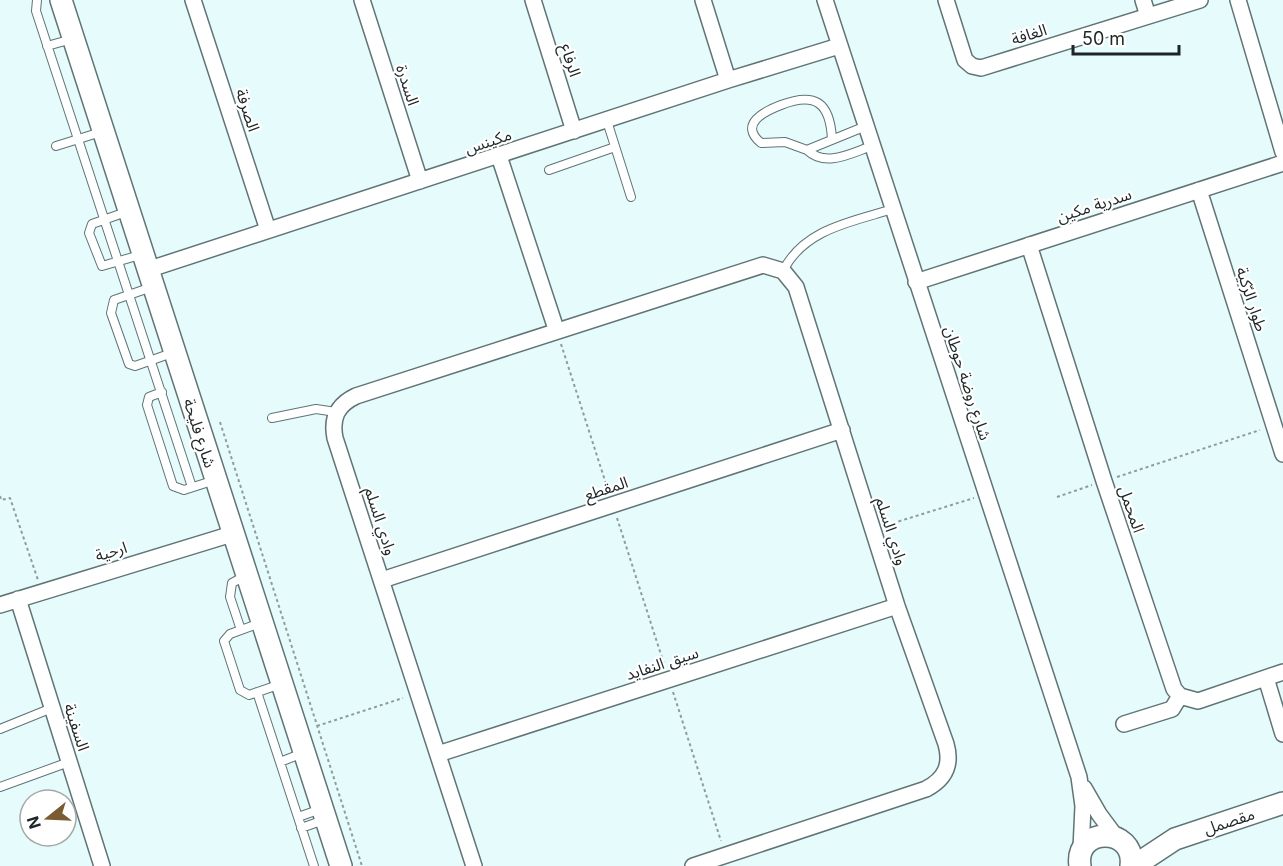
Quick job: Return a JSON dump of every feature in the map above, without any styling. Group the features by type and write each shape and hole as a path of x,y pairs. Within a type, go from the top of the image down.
{"street":[{"name":"شارع فليحة","path":"61,0 341,866"},
{"name":"الصرفة","path":"193,0 268,230"},
{"name":"السدرة","path":"362,0 420,181"},
{"name":"الرفاع","path":"533,0 574,131"},
{"path":"702,0 728,80"},
{"name":"شارع روضة حوطان","path":"825,0 1079,777 1099,814 1119,839"},
{"name":"الغافة","path":"946,0 966,60 972,66 981,68 1200,0"},
{"path":"1143,0 1148,16"},
{"path":"1238,0 1283,152"},
{"name":"مكينس","path":"147,270 728,80 839,46"},
{"path":"499,156 556,329"},
{"name":"سدرية مكين","path":"916,282 1283,163"},
{"name":"طوار الرّكية","path":"1199,190 1283,454"},
{"name":"المحمل","path":"1029,245 1104,481 1171,680 1180,696"},
{"path":"336,412 344,402 356,396 556,329 753,267 763,265 783,271"},
{"name":"وادي السلم","path":"693,866 926,789 944,776 949,755 897,606 796,287 783,271"},
{"name":"وادي السلم","path":"336,412 333,425 335,438 474,866"},
{"name":"المقطع","path":"382,580 842,430"},
{"name":"ارحية","path":"0,605 232,534"},
{"name":"السفينة","path":"18,599 102,866"},
{"name":"سيق النفايد","path":"438,754 897,606"},
{"path":"1124,724 1172,709 1180,696 1198,701 1283,672"},
{"path":"1266,678 1283,734"},
{"name":"شارع روضة حوطان","path":"1076,859 1084,813 1079,777"},
{"name":"مقصمل","path":"1133,866 1175,839 1283,803"},
{"name":"مقصمل","path":"1076,859 1093,838 1108,835 1119,839 1175,839"},
{"path":"1119,839 1131,854 1133,866"}],"lane":[{"path":"37,0 36,11 47,46 192,487"},
{"path":"47,46 73,38"},
{"path":"832,139 827,110 817,101 806,98 761,113 754,121 754,132 761,143 786,142 807,150 819,159 828,160 872,146"},
{"path":"607,121 632,197"},
{"path":"807,150 866,126"},
{"path":"56,146 102,132"},
{"path":"549,170 615,147"},
{"path":"783,271 795,252 811,237 893,209"},
{"path":"128,211 92,224 89,228 99,262 105,267 119,262 147,270 130,294 114,300 110,308 119,340 129,364 135,366 174,353"},
{"path":"162,392 149,397 147,402 173,486 180,490 215,480"},
{"path":"272,418 316,409 336,412"},
{"path":"241,630 229,592 232,583 246,575"},
{"path":"262,623 227,636 225,644 242,693 249,695 282,684"},
{"path":"257,692 314,866"},
{"path":"0,729 52,708"},
{"path":"280,762 304,753"},
{"path":"0,787 69,762"},
{"path":"298,817 324,814"},
{"path":"301,828 324,814"}],"path":[{"path":"556,329 725,855"},
{"path":"219,422 362,866"},
{"path":"1057,497 1274,426"},
{"path":"873,530 986,494"},
{"path":"0,496 2,500 10,498 41,591"},
{"path":"317,726 418,693"}]}
